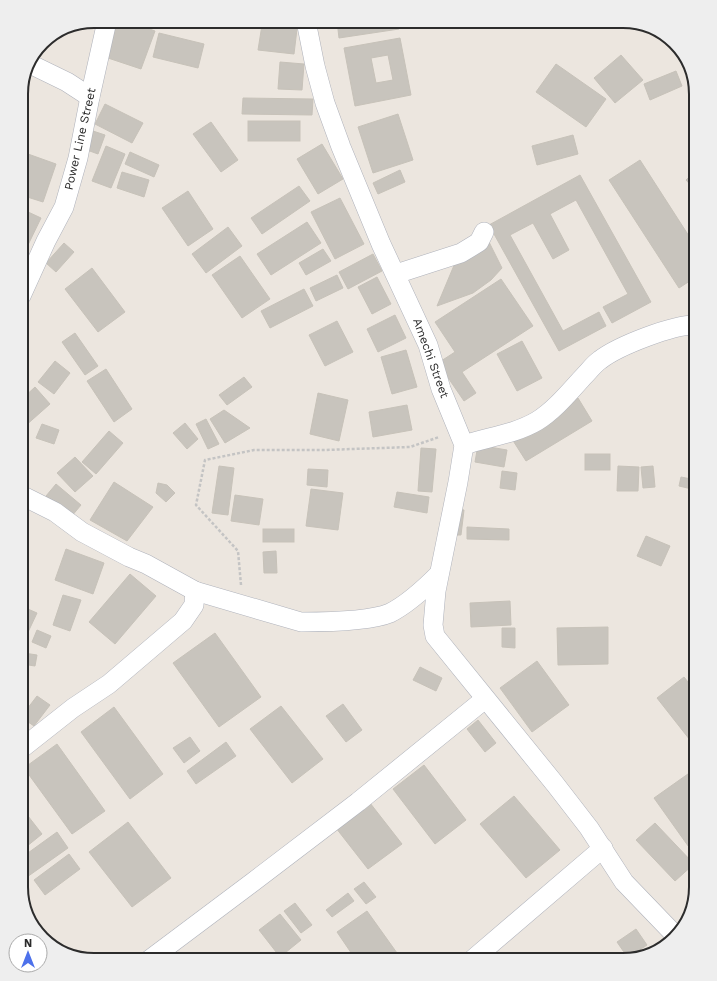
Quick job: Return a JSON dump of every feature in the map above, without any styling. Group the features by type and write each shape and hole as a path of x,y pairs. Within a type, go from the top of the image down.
{"street":[{"name":"Power Line Street","path":"28,281 46,241 64,207 78,158 105,28"},
{"name":"Amechi Street","path":"307,28 315,66 341,147 361,191 381,244 428,345 441,389 462,437"},
{"path":"35,66 67,82 90,97"},
{"path":"396,274 461,253 479,242 484,232"},
{"path":"672,932 624,882 590,828 435,636 433,625 436,591 458,482 462,437 516,431 537,421 554,408 600,360 628,344 664,331 689,325"},
{"path":"28,498 55,512 82,532 128,557 146,564 195,591 301,622 377,617 391,612 422,590 439,574"},
{"path":"28,743 73,708 109,684 183,621 194,605 195,591"},
{"path":"158,953 358,802 485,699"},
{"path":"480,953 603,848"}],"path":[{"path":"244,605 238,551 196,505 205,460 254,450 324,450 410,447 462,437"}],"building":[{"path":"115,28 147,28 155,31 141,69 105,57"},
{"path":"262,28 297,29 294,54 258,50"},
{"path":"338,28 399,28 399,29 339,38"},
{"path":"159,33 204,44 198,68 153,57"},
{"path":"400,38 411,95 355,106 344,48","holes":["388,55 393,80 376,83 371,58"]},
{"path":"621,55 643,80 615,103 594,78"},
{"path":"280,62 304,64 302,90 278,89"},
{"path":"556,64 606,99 586,127 536,92"},
{"path":"676,71 682,86 650,100 644,84"},
{"path":"243,98 313,99 312,115 242,114"},
{"path":"105,104 143,123 132,143 95,124"},
{"path":"398,114 413,160 373,173 358,127"},
{"path":"248,121 300,121 300,141 248,141"},
{"path":"211,122 238,160 221,172 193,134"},
{"path":"93,131 105,135 98,154 87,150"},
{"path":"573,135 578,154 537,165 532,146"},
{"path":"322,144 343,179 318,194 297,159"},
{"path":"106,146 125,154 111,188 92,181"},
{"path":"130,152 159,165 154,177 125,164"},
{"path":"28,154 56,164 43,202 28,197"},
{"path":"640,160 689,236 689,282 679,288 609,180"},
{"path":"400,170 405,182 378,194 373,183"},
{"path":"122,172 149,180 144,197 117,188"},
{"path":"580,175 651,302 612,323 603,307 628,294 576,200 550,214 569,250 553,259 533,223 510,235 563,331 599,312 606,326 559,351 489,225"},
{"path":"299,186 310,201 262,234 251,218"},
{"path":"188,191 213,229 188,246 162,208"},
{"path":"340,198 364,244 335,259 311,212"},
{"path":"28,212 41,218 28,245"},
{"path":"307,222 321,243 271,275 257,254"},
{"path":"228,227 242,246 206,273 192,254"},
{"path":"484,232 502,268 491,280 473,293 437,306 455,263"},
{"path":"64,243 74,252 56,272 46,263"},
{"path":"323,249 331,261 306,275 299,263"},
{"path":"373,254 382,271 348,289 339,272"},
{"path":"240,256 270,299 242,318 212,275"},
{"path":"92,268 125,312 98,332 65,289"},
{"path":"337,275 343,288 316,301 310,288"},
{"path":"377,277 391,304 372,314 358,287"},
{"path":"501,279 533,326 462,372 476,393 464,401 438,363 455,352 435,322"},
{"path":"304,289 313,306 270,328 261,311"},
{"path":"395,315 406,338 378,352 367,329"},
{"path":"337,321 353,352 325,366 309,335"},
{"path":"75,333 98,366 85,375 62,342"},
{"path":"522,341 542,378 517,391 497,354"},
{"path":"406,350 417,387 392,394 381,357"},
{"path":"55,361 70,373 54,394 38,382"},
{"path":"106,369 132,409 114,422 87,381"},
{"path":"244,377 252,387 227,405 219,395"},
{"path":"35,387 50,404 28,423 28,394"},
{"path":"318,393 348,400 339,441 310,434"},
{"path":"578,398 592,421 526,461 512,439"},
{"path":"407,405 412,430 373,437 369,412"},
{"path":"224,410 250,428 225,443 210,419"},
{"path":"206,419 219,444 208,449 196,424"},
{"path":"185,423 198,439 187,449 173,433"},
{"path":"42,424 59,430 54,444 36,438"},
{"path":"109,431 123,443 96,474 82,462"},
{"path":"478,445 507,450 504,467 475,462"},
{"path":"421,448 436,449 432,492 418,491"},
{"path":"585,454 610,454 610,470 585,470"},
{"path":"75,457 93,476 75,492 57,473"},
{"path":"219,466 234,468 228,515 212,513"},
{"path":"618,466 639,467 638,491 617,491"},
{"path":"653,466 655,487 643,488 641,467"},
{"path":"308,469 328,470 327,487 307,485"},
{"path":"502,471 517,473 515,490 500,488"},
{"path":"681,477 689,479 689,488 679,486"},
{"path":"114,482 153,507 127,541 90,520"},
{"path":"158,483 167,485 175,493 166,502 156,493"},
{"path":"56,484 81,505 71,517 46,496"},
{"path":"311,489 343,493 338,530 306,526"},
{"path":"397,492 429,497 427,513 394,507"},
{"path":"235,495 263,499 259,525 231,521"},
{"path":"456,509 464,510 461,535 454,535"},
{"path":"467,527 509,529 509,540 467,539"},
{"path":"263,529 294,529 294,542 263,542"},
{"path":"646,536 670,546 661,566 637,556"},
{"path":"66,549 104,563 93,594 55,580"},
{"path":"276,551 277,573 264,573 263,552"},
{"path":"130,574 156,596 115,644 89,622"},
{"path":"63,595 81,600 70,631 53,625"},
{"path":"510,601 511,625 471,627 470,603"},
{"path":"28,609 37,613 28,632"},
{"path":"608,627 608,664 558,665 557,628"},
{"path":"502,628 515,628 515,648 502,647"},
{"path":"37,630 51,636 46,648 32,642"},
{"path":"215,633 261,697 219,727 173,663"},
{"path":"28,654 37,655 35,666 28,665"},
{"path":"537,661 569,705 532,732 500,688"},
{"path":"420,667 442,678 436,691 413,680"},
{"path":"684,677 689,683 689,739 657,698"},
{"path":"37,696 50,705 34,726 28,722 28,708"},
{"path":"343,704 362,730 346,742 326,716"},
{"path":"281,706 323,759 292,783 250,729"},
{"path":"114,707 163,774 130,799 81,732"},
{"path":"478,720 496,743 485,752 467,729"},
{"path":"190,737 200,751 184,763 173,748"},
{"path":"226,742 236,756 196,784 187,771"},
{"path":"57,744 105,811 72,834 28,774 28,765"},
{"path":"424,765 466,820 435,844 393,789"},
{"path":"689,773 689,847 654,798"},
{"path":"514,796 560,850 526,878 480,824"},
{"path":"370,803 402,844 368,869 336,828"},
{"path":"28,816 42,834 28,845"},
{"path":"128,822 171,878 132,907 89,852"},
{"path":"655,823 689,859 689,868 675,881 636,840"},
{"path":"57,832 68,848 28,876 28,853"},
{"path":"69,854 80,869 45,895 34,880"},
{"path":"364,882 376,897 366,904 354,889"},
{"path":"348,893 354,901 332,917 326,910"},
{"path":"295,903 312,925 301,933 284,911"},
{"path":"367,911 397,953 351,953 337,932"},
{"path":"280,914 301,940 285,953 277,953 259,930"},
{"path":"636,929 647,945 638,951 624,953 617,942"}]}
